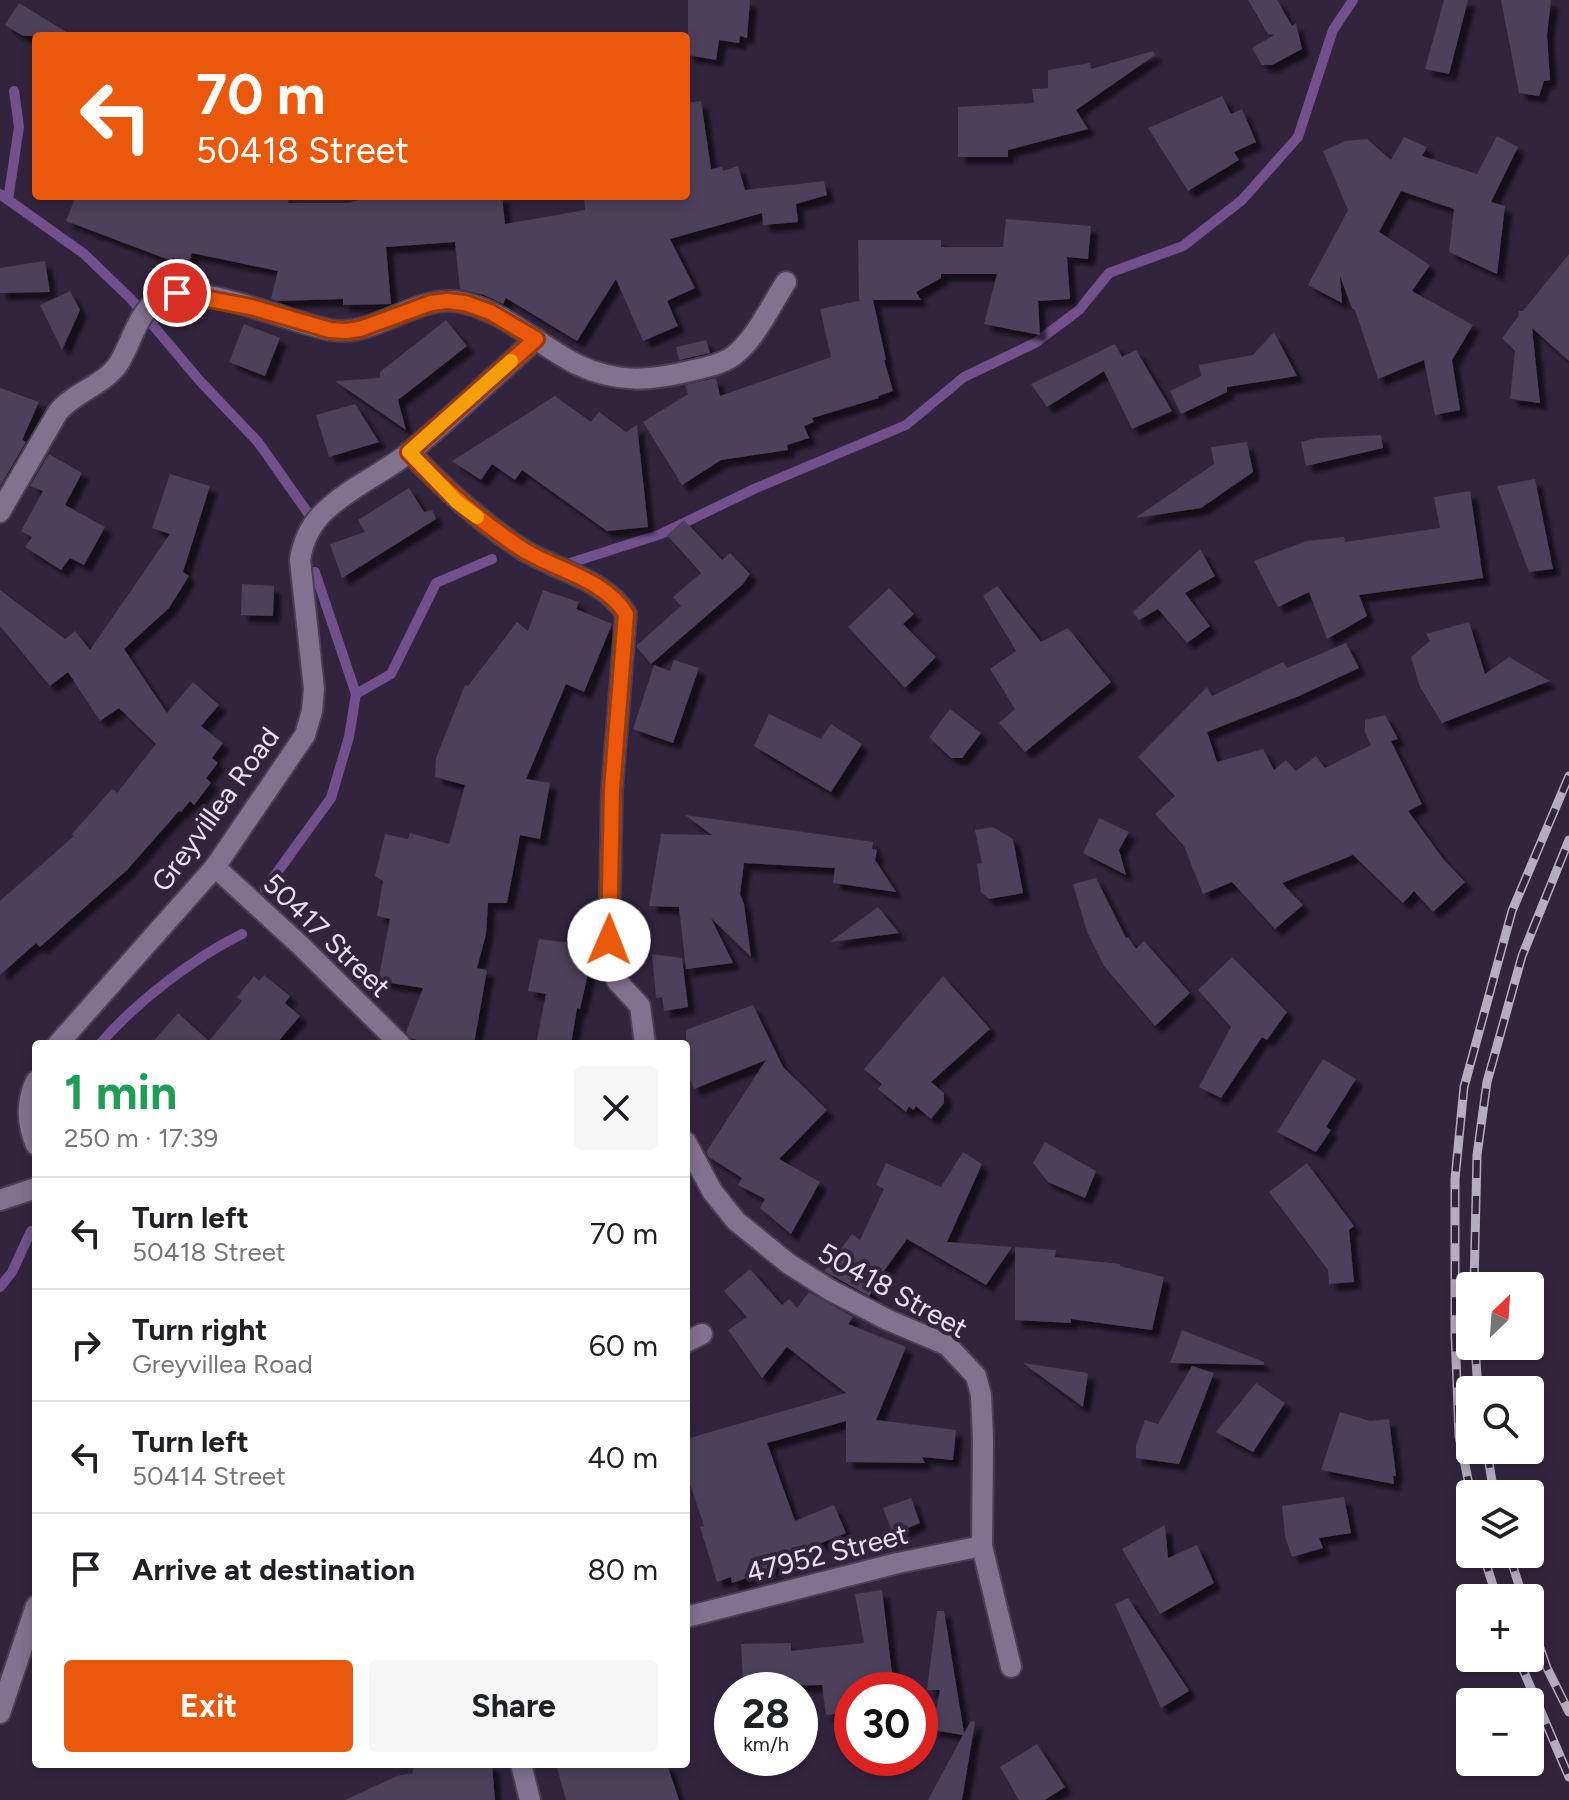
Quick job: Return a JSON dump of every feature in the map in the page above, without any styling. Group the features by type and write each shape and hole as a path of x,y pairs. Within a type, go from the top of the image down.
{"street":[{"path":"0,512 58,412 65,403 119,364 140,317 162,296 193,294 330,330 346,331 360,329 431,303 465,303 490,312 574,363 603,375 631,380 658,379 714,365 737,354 786,282"},
{"name":"Greyvillea Road","path":"62,1040 215,867 305,735 314,689 300,572 303,545 312,526 324,511 409,452 536,339"},
{"path":"409,452 457,502 488,526 525,551 595,585 626,614 612,790 609,940 617,981 640,1006 644,1040"},
{"name":"50417 Street","path":"215,867 396,1040"},
{"path":"32,1089 29,1110 32,1134"},
{"name":"50418 Street","path":"690,1150 712,1191 736,1221 789,1264 830,1290 888,1320 947,1345 976,1376 981,1395 982,1546 1011,1667"},
{"path":"0,1200 32,1189"},
{"name":"47952 Street","path":"690,1616 898,1563 982,1546"},
{"path":"0,1713 32,1618"},
{"path":"522,1768 530,1800"}],"building":[{"path":"688,0 750,0 747,38 740,36 739,43 719,40 716,60 690,55"},
{"path":"1248,0 1277,0 1292,26 1296,23 1302,49 1272,65 1262,65 1252,48 1274,35 1268,34"},
{"path":"1444,0 1468,0 1449,74 1425,69"},
{"path":"1501,0 1551,0 1547,35 1550,80 1544,81 1539,96 1519,93"},
{"path":"19,3 66,32 32,32 32,36 23,36 5,25"},
{"path":"1153,51 1155,55 1076,110 1088,129 1008,150 1008,157 958,157 958,107 1034,103 1032,89 1048,88 1048,70 1090,63 1091,69"},
{"path":"1222,96 1231,114 1242,109 1256,142 1234,152 1239,160 1188,191 1148,128"},
{"path":"701,101 711,169 722,167 723,171 738,166 745,190 824,181 827,195 796,204 798,222 763,225 762,213 670,239 695,288 667,301 678,326 643,341 616,279 577,341 506,298 503,304 460,289 455,242 386,247 391,304 343,305 343,299 277,301 271,299 278,271 192,253 189,263 173,258 172,261 66,221 74,200 349,203 360,200 502,200 505,224 585,210 584,200 690,200 690,102"},
{"path":"1497,136 1518,147 1491,202 1505,206 1497,274 1449,252 1454,209 1401,191 1379,232 1430,265 1412,291 1473,325 1452,360 1460,410 1435,415 1424,360 1378,379 1340,276 1342,303 1308,285 1348,210 1323,151 1345,141 1367,139 1391,160 1404,137 1427,147 1422,156 1477,174"},
{"path":"1006,219 1091,226 1088,259 1067,257 1070,299 1038,301 1040,335 984,324 997,274 941,274 941,278 916,292 921,300 873,300 893,391 812,418 814,422 804,426 809,438 787,445 788,450 721,460 682,485 643,422 688,394 685,385 716,378 720,396 831,357 820,309 863,300 859,300 858,240 941,240 941,247 1003,247"},
{"path":"1569,254 1569,361 1532,328 1540,403 1510,399 1515,351 1502,338 1519,311 1523,311"},
{"path":"45,261 50,292 0,293 0,268"},
{"path":"70,291 80,310 62,350 40,305"},
{"path":"446,320 467,346 398,400 406,430 335,381 380,378 380,372"},
{"path":"244,324 280,338 265,376 229,362"},
{"path":"1274,332 1297,376 1227,387 1227,392 1181,414 1170,391 1201,376 1199,365 1253,355"},
{"path":"706,340 710,353 679,360 676,347"},
{"path":"1115,344 1122,357 1136,350 1172,411 1132,429 1104,371 1047,407 1031,384"},
{"path":"0,388 39,402 22,440 26,442 0,486"},
{"path":"555,396 591,422 599,412 626,432 637,425 648,527 607,531 522,470 515,480 492,464 481,480 452,461"},
{"path":"355,404 379,442 329,457 316,415"},
{"path":"1381,435 1383,448 1306,466 1301,442 1317,438"},
{"path":"1247,442 1253,472 1201,508 1135,518 1214,464 1211,447"},
{"path":"49,454 82,473 65,505 105,527 84,565 70,558 61,570 25,547 32,537 21,531 43,491 30,486"},
{"path":"170,474 210,486 183,572 189,576 169,608 124,649 167,713 193,682 219,705 201,726 223,743 212,758 218,763 206,778 211,783 194,805 190,801 127,870 40,947 36,943 0,975 0,901 74,836 72,834 112,789 117,793 156,744 119,708 100,721 68,672 50,686 0,626 0,590 65,639 75,631 90,650 170,534 152,528"},
{"path":"1535,479 1553,569 1529,572 1497,486"},
{"path":"409,488 424,512 432,510 436,519 342,578 330,544 365,532 358,520"},
{"path":"1470,491 1483,578 1359,595 1367,616 1327,639 1309,592 1278,607 1254,561 1306,541 1344,537 1345,542 1440,528 1434,497"},
{"path":"684,520 722,560 730,553 750,574 743,584 651,664 636,646 681,606 673,597 701,573 667,535"},
{"path":"1200,549 1215,576 1185,593 1210,626 1187,643 1158,609 1139,620 1133,612"},
{"path":"242,584 274,586 273,616 241,615"},
{"path":"997,586 1041,642 1068,628 1111,682 1025,752 999,723 1015,709 990,669 1016,651 983,596"},
{"path":"889,588 914,614 903,624 936,657 905,688 848,627"},
{"path":"543,590 579,602 576,609 612,624 584,692 566,684 526,779 550,783 540,839 520,835 507,903 488,903 486,934 477,968 487,970 475,1040 416,1040 406,1032 423,988 378,981 390,919 377,916 383,881 375,876 385,834 408,839 410,833 449,844 465,785 435,777 436,758 465,685 468,686 517,622 528,631"},
{"path":"1469,622 1485,674 1509,657 1550,681 1442,723 1420,687 1411,657 1430,641 1426,634"},
{"path":"1346,643 1359,668 1299,696 1207,732 1217,762 1263,749 1274,770 1286,760 1296,771 1316,756 1325,768 1371,745 1365,732 1365,720 1385,715 1398,739 1391,741 1422,804 1408,811 1444,860 1465,882 1433,912 1414,891 1403,903 1353,855 1282,883 1303,905 1275,929 1232,882 1203,894 1184,846 1155,814 1175,796 1138,757 1207,687 1212,696 1283,662 1287,668"},
{"path":"674,660 699,668 673,743 633,729 654,665 670,671"},
{"path":"950,709 981,733 962,758 951,758 929,737"},
{"path":"769,714 821,739 831,724 862,744 831,792 754,746"},
{"path":"685,815 873,842 872,849 877,850 875,860 896,892 833,883 835,868 744,863 740,894 751,957 711,918 733,963 686,969 679,907 649,906 661,834 712,835"},
{"path":"1099,818 1129,832 1119,850 1126,875 1083,853"},
{"path":"993,827 1013,839 1023,893 989,899 981,892 977,864 982,863 975,830"},
{"path":"1096,878 1126,938 1136,949 1144,941 1190,993 1155,1026 1104,966 1087,932 1073,884"},
{"path":"878,907 899,933 830,942"},
{"path":"539,939 578,944 577,950 588,952 584,968 589,969 580,1009 577,1008 572,1040 537,1040 546,994 528,991"},
{"path":"652,954 682,958 688,1007 664,1011 662,997 656,998"},
{"path":"1232,957 1287,1012 1267,1040 1262,1037 1221,1098 1199,1087 1231,1027 1198,990"},
{"path":"264,975 290,996 285,1003 300,1016 279,1040 210,1040 242,1001 237,997 254,976 259,981"},
{"path":"943,976 990,1029 931,1082 944,1093 944,1103 931,1119 916,1106 913,1110 909,1106 906,1112 878,1089 882,1084 864,1069"},
{"path":"753,1005 783,1067 827,1110 779,1159 820,1182 791,1234 760,1208 765,1199 738,1185 742,1178 706,1152 766,1060 694,1089 690,1079 690,1040 686,1040 686,1030"},
{"path":"178,1013 208,1040 154,1040"},
{"path":"1323,1059 1356,1079 1326,1127 1331,1130 1316,1152 1277,1132"},
{"path":"1045,1142 1096,1171 1085,1198 1048,1182 1033,1163"},
{"path":"963,1152 982,1164 947,1242 1012,1247 986,1285 907,1239 869,1296 824,1271 852,1234 860,1240 884,1189 876,1185 886,1163 941,1187"},
{"path":"1307,1163 1354,1226 1349,1230 1354,1282 1329,1284 1328,1270 1269,1192"},
{"path":"1015,1247 1056,1250 1055,1257 1120,1264 1164,1277 1152,1330 1071,1319 1071,1323 1015,1320"},
{"path":"750,1269 782,1305 789,1299 797,1308 809,1292 853,1317 848,1324 906,1347 876,1420 956,1430 953,1460 922,1457 925,1463 846,1462 846,1421 767,1443 795,1521 834,1505 846,1533 804,1550 807,1558 732,1583 731,1577 717,1582 700,1527 704,1526 690,1484 690,1438 846,1393 787,1347 762,1378 728,1330 747,1317 724,1291"},
{"path":"1182,1330 1264,1362 1264,1365 1170,1363"},
{"path":"1023,1363 1088,1373 1083,1407"},
{"path":"1192,1366 1214,1373 1179,1464 1136,1458 1136,1446 1145,1420 1158,1424"},
{"path":"1256,1383 1285,1403 1253,1452 1216,1432"},
{"path":"1340,1412 1370,1421 1389,1419 1396,1476 1393,1476 1394,1484 1321,1470"},
{"path":"1344,1497 1351,1533 1319,1538 1323,1548 1292,1557 1285,1536 1282,1506"},
{"path":"911,1498 920,1523 893,1534 883,1508"},
{"path":"1165,1525 1168,1558 1197,1545 1214,1583 1160,1614 1122,1549"},
{"path":"882,1590 892,1672 834,1672 834,1714 826,1715 818,1672 742,1672 741,1644 791,1643 791,1651 864,1643 855,1594"},
{"path":"1128,1598 1189,1691 1161,1708 1115,1604"},
{"path":"937,1611 944,1611 964,1733 971,1721 975,1722 962,1800 928,1800 963,1735 938,1731 938,1672 929,1672"},
{"path":"1037,1744 1065,1787 1045,1800 1019,1800 1000,1767"},
{"path":"492,1768 495,1800 345,1800 397,1776 413,1773 413,1769"},
{"path":"557,1768 668,1768 679,1800 566,1800"}],"waterway":[{"path":"564,565 661,534 754,489 906,425 964,377 1035,343 1079,310 1109,273 1183,246 1242,200 1298,137 1333,30 1353,0"},
{"path":"8,200 19,127 14,91"},
{"path":"0,194 83,253 131,299 199,380 258,442 308,513"},
{"path":"356,694 391,674 436,583 492,559"},
{"path":"265,889 331,798 349,737 356,694 315,572"},
{"path":"104,1040 166,983 242,934"},
{"path":"0,1287 12,1272 31,1231"}],"railway":[{"path":"1468,1480 1459,1436 1455,1333 1455,1179 1464,1087 1512,911 1569,776"},
{"path":"1474,1272 1477,1155 1487,1082 1522,956 1569,840"},
{"path":"1476,1360 1477,1376"},
{"path":"1489,1464 1492,1480"},
{"path":"1487,1568 1493,1584"},
{"path":"1513,1568 1519,1584"},
{"path":"1544,1659 1569,1712"},
{"path":"1524,1672 1569,1777"}],"slow traffic":[{"path":"477,517 457,502 409,452 511,361"}],"route":[{"path":"177,293 251,307 330,330 346,331 360,329 431,303 465,303 490,312 536,339 409,452 457,502 488,526 525,551 595,585 621,606 626,614 612,790 609,940"}]}
